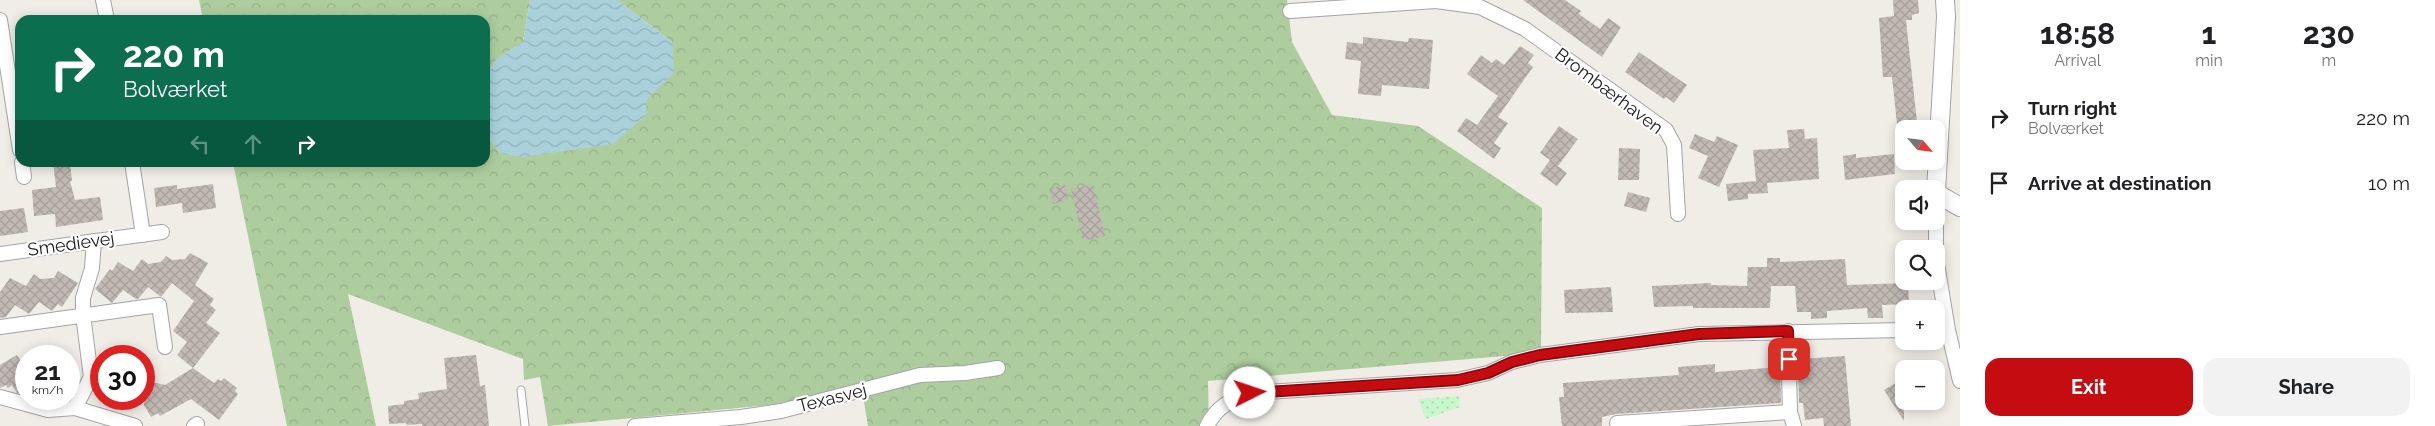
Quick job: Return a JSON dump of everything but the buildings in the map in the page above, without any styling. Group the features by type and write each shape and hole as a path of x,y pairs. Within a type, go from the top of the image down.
{"street":[{"path":"103,0 106,15"},
{"path":"1937,180 1946,16 1945,0"},
{"name":"Brombærhaven","path":"1290,11 1436,1 1481,4 1524,29 1666,130 1674,145 1678,214"},
{"path":"0,20 15,102"},
{"path":"23,167 24,177"},
{"path":"133,167 143,235"},
{"path":"1945,197 1960,206"},
{"name":"Smedievej","path":"0,254 162,232"},
{"path":"80,398 91,377 83,315 83,298 92,268 94,241"},
{"path":"0,327 159,305 165,347"},
{"path":"1207,426 1216,411 1228,401 1250,393 1458,380 1488,373 1512,362 1540,355 1699,334 1895,330"},
{"path":"1788,331 1790,412 1794,426"},
{"path":"1945,338 1960,381"},
{"name":"Texasvej","path":"635,426 749,416 781,410 920,375 965,373 998,368"},
{"path":"0,397 15,401"},
{"path":"80,410 135,426"},
{"path":"1617,423 1790,412"}],"lane":[{"path":"521,390 525,426"}],"green space":[{"path":"199,0 530,0 523,42 496,60 490,70 490,15 202,15"},
{"path":"617,0 1287,0 1292,42 1332,115 1418,126 1542,208 1541,353 1208,381 1209,426 868,426 863,396 548,426 540,377 524,380 523,359 348,294 376,426 287,426 234,167 490,167 490,140 500,153 647,99 672,42"},
{"path":"1459,396 1460,407 1426,419 1418,399"}],"water":[{"path":"530,0 617,0 672,42 674,73 647,99 646,115 613,144 522,157 500,153 490,140 490,70 496,60 523,42"}],"route":[{"path":"1250,393 1458,380 1488,373 1512,362 1540,355 1699,334 1788,331 1789,359"}]}
